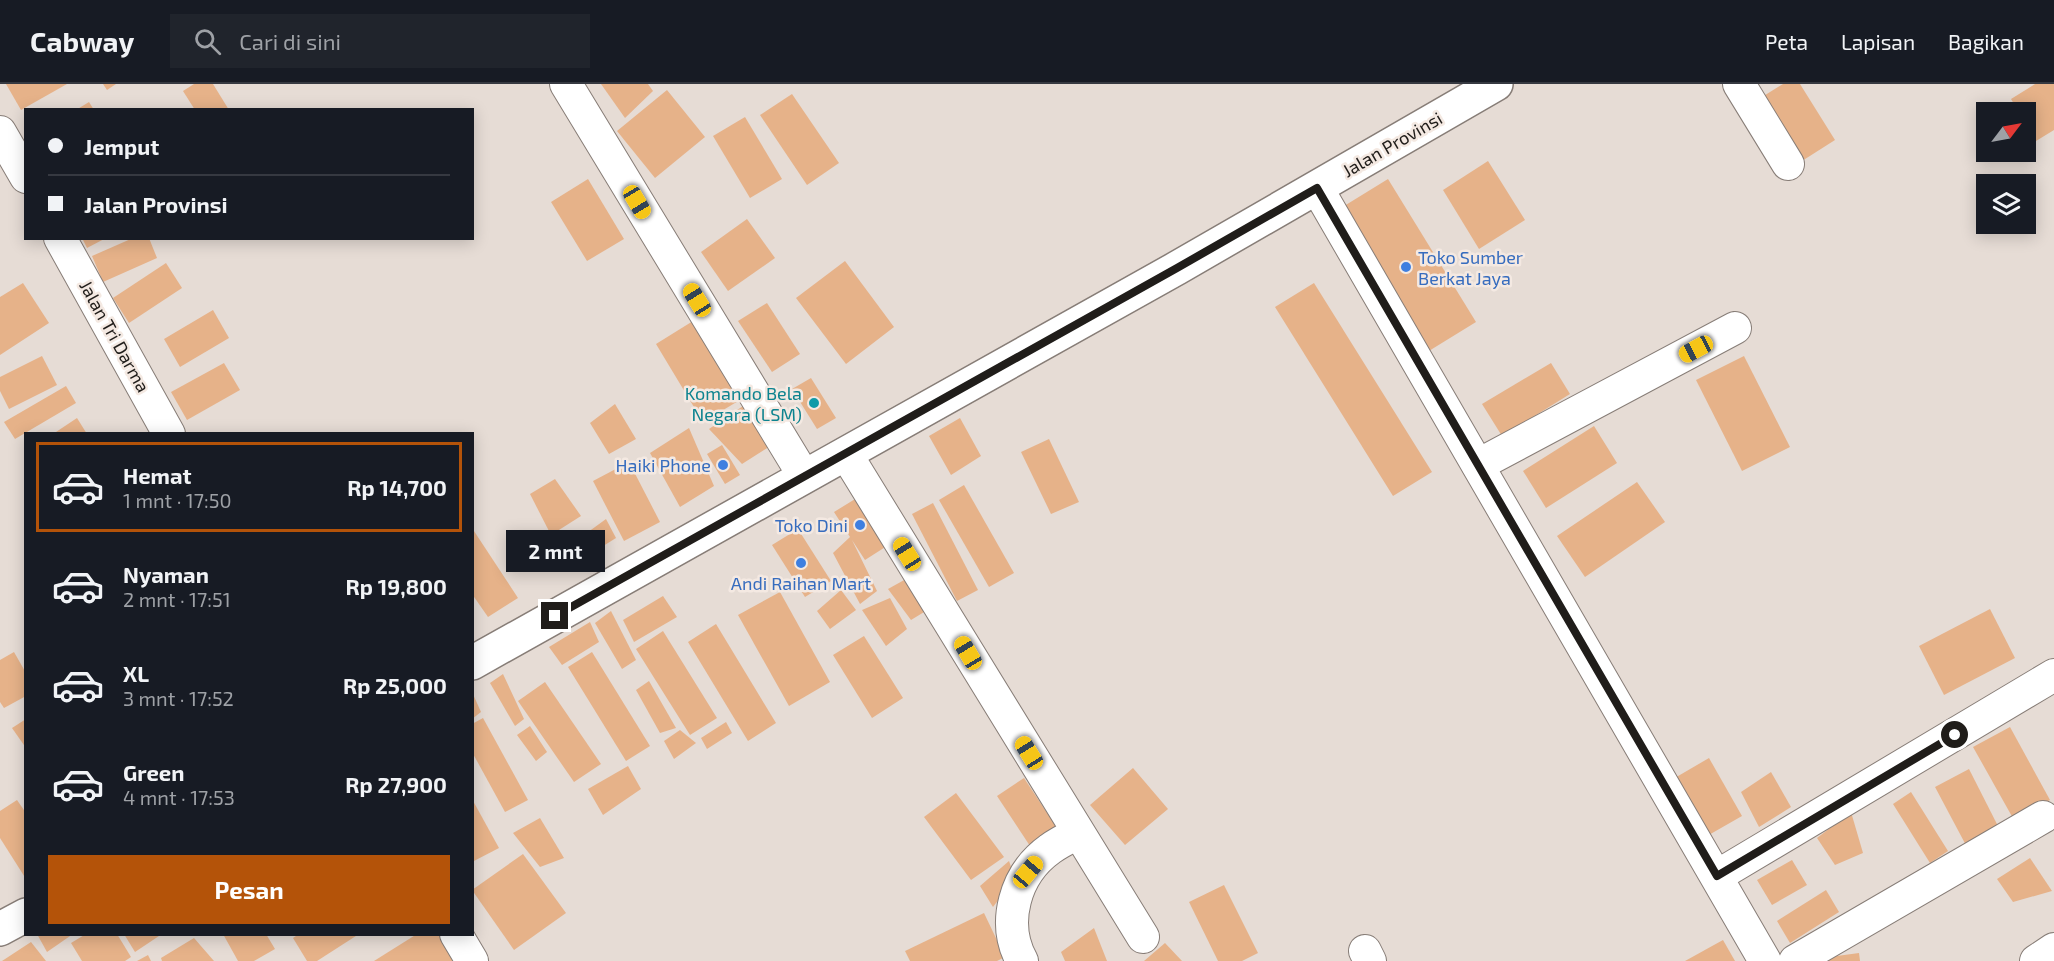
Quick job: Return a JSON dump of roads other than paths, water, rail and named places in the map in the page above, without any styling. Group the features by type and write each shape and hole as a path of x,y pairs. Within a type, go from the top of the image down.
{"main road":[{"name":"Jalan Provinsi","path":"474,662 1177,268 1496,84"},
{"path":"0,929 24,916"}],"street":[{"path":"566,84 804,476"},
{"path":"1739,84 1788,164"},
{"path":"0,132 24,174"},
{"path":"1317,188 1765,961"},
{"name":"Jalan Tri Darma","path":"61,240 168,432"},
{"path":"1478,465 1735,328"},
{"path":"846,454 1143,937"},
{"path":"1717,876 2054,675"},
{"path":"1795,961 2043,817"},
{"path":"1023,961 1015,942 1012,926 1013,910 1021,884 1038,860 1049,850 1078,832"},
{"path":"457,936 472,961"},
{"path":"2036,961 2054,950"}],"place":[{"name":"Toko Sumber Berkat Jaya","path":"1406,267"},
{"name":"Komando Bela Negara (LSM)","path":"814,403"},
{"name":"Haiki Phone","path":"723,465"},
{"name":"Toko Dini","path":"860,525"},
{"name":"Andi Raihan Mart","path":"801,563"}]}
